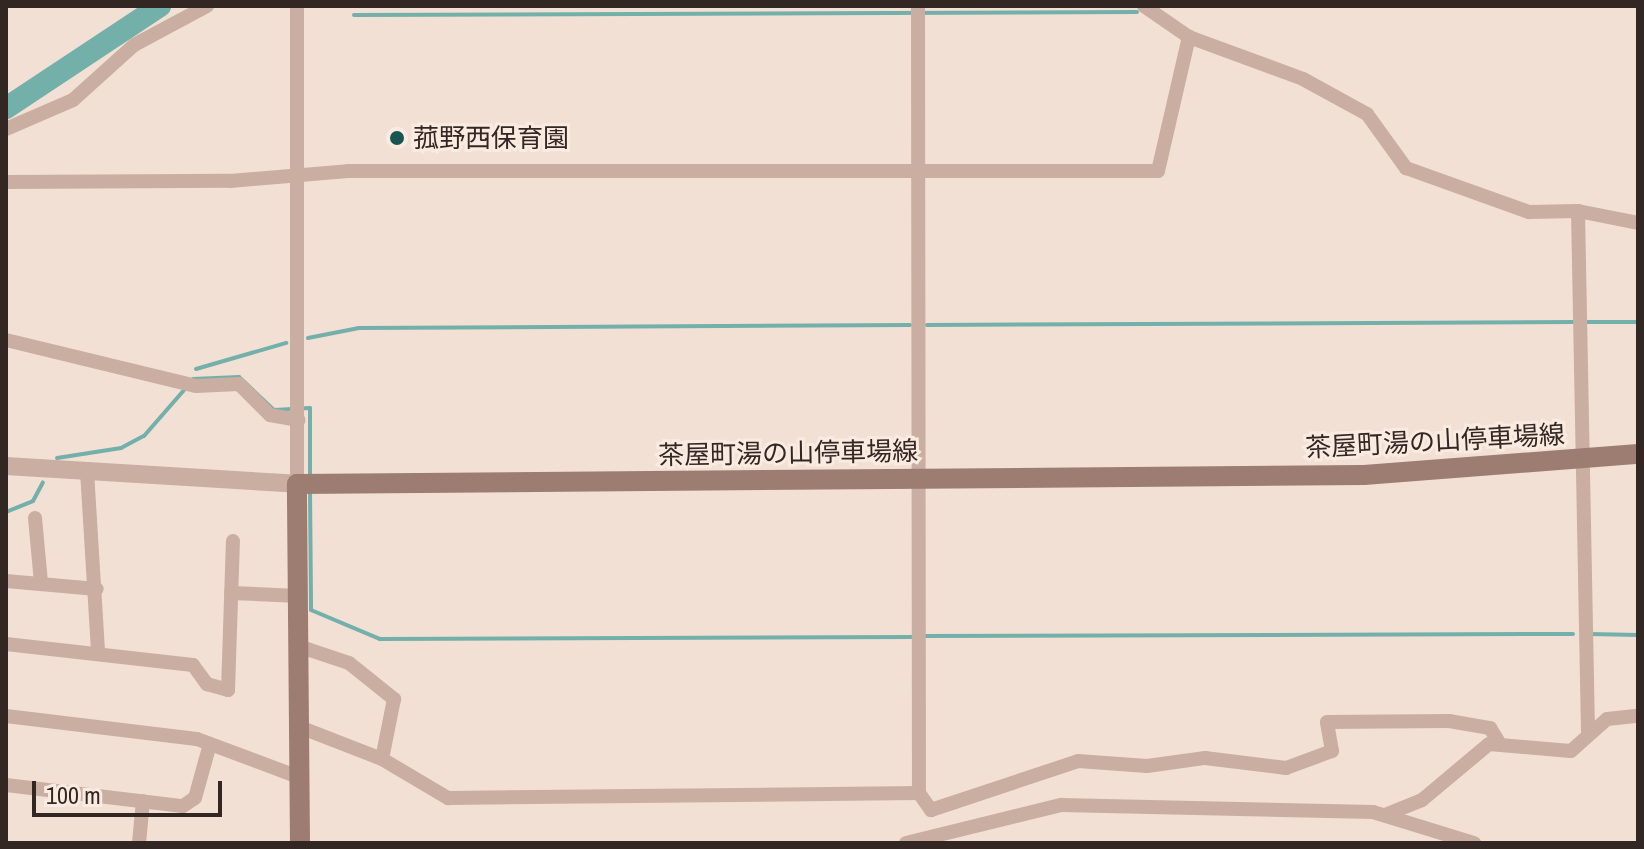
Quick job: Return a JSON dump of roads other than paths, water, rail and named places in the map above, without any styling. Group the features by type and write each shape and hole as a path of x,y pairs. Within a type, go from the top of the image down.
{"main road":[{"name":"茶屋町湯の山停車場線","path":"306,484 1364,475 1638,454"},
{"path":"300,843 296,776 298,646 306,484"}],"street":[{"path":"6,129 73,100 134,45 207,6"},
{"path":"6,466 306,484 299,418 297,6"},
{"path":"918,6 919,793 931,810 1078,761 1147,766 1205,758 1278,770 1332,751 1327,722 1449,721 1490,728 1498,741"},
{"path":"1144,6 1189,37 1303,79 1367,114 1406,168 1529,212 1578,211 1638,223"},
{"path":"6,182 297,178 348,171 1158,171 1189,37"},
{"path":"1578,211 1579,458 1588,734"},
{"path":"6,340 181,379 196,386 239,384 270,415 299,418"},
{"path":"87,471 97,589 98,652"},
{"path":"35,518 41,583"},
{"path":"6,644 193,665 207,684 228,690 233,541"},
{"path":"6,581 97,589"},
{"path":"231,593 299,596"},
{"path":"298,646 349,663 394,699 382,759"},
{"path":"6,716 210,744 296,776"},
{"path":"1385,815 1422,800 1498,741 1571,751 1607,719 1638,716"},
{"path":"297,726 382,759 448,798 919,793"},
{"path":"6,785 183,806 195,798 210,744"},
{"path":"139,843 143,801"},
{"path":"906,843 1061,805 1385,815 1474,843"}],"waterway":[{"path":"6,108 160,6"},
{"path":"354,15 1137,12"},
{"path":"927,325 1576,322"},
{"path":"1584,322 1638,322"},
{"path":"308,338 359,328 910,325"},
{"path":"196,369 286,343"},
{"path":"193,379 239,377 274,410 310,408 310,477"},
{"path":"57,458 121,448 144,436 185,389"},
{"path":"6,512 33,501 43,482"},
{"path":"310,489 311,610 380,639 914,637"},
{"path":"923,636 1573,634"},
{"path":"1589,634 1638,635"}],"place":[{"name":"菰野西保育園","path":"397,138"}]}
